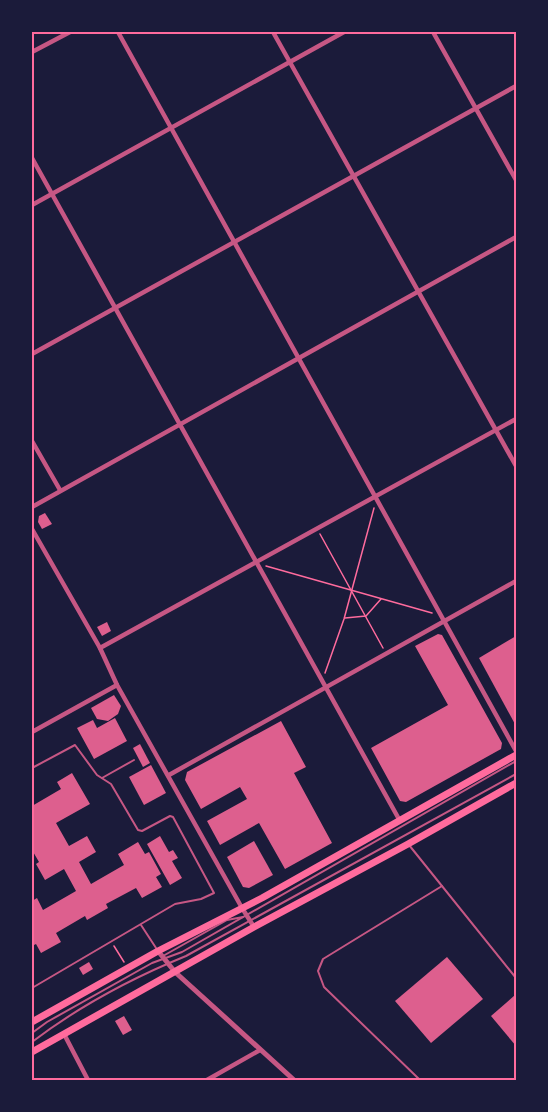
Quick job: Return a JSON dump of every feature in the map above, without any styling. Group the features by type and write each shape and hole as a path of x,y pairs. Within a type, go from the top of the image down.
{"main road":[{"path":"32,1022 128,969 163,958 242,908 400,821 516,753"},
{"path":"32,1052 175,972 252,924 408,844 516,783"}],"street":[{"path":"32,52 70,32"},
{"path":"118,32 444,617 516,753"},
{"path":"273,32 516,466"},
{"path":"32,205 344,32"},
{"path":"433,32 516,180"},
{"path":"32,354 516,87"},
{"path":"32,158 400,821"},
{"path":"32,507 516,237"},
{"path":"100,648 516,419"},
{"path":"32,441 60,490"},
{"path":"32,529 252,924"},
{"path":"169,775 444,617 516,581"},
{"path":"32,732 117,685"},
{"path":"163,958 175,972 294,1080"},
{"path":"64,1034 88,1080"},
{"path":"207,1080 260,1050"}],"lane":[{"path":"32,768 75,745 94,772 111,784 138,830 142,831 170,816 173,817 214,891 214,894 201,899 175,904 32,988"},
{"path":"102,778 134,760"},
{"path":"32,1042 69,1017 147,972 163,958 182,952 516,761"},
{"path":"163,958 186,956 252,924 516,774"},
{"path":"408,844 516,978"},
{"path":"420,1080 324,987 318,971 323,959 442,886"},
{"path":"32,1033 47,1022 227,920 246,916"},
{"path":"141,925 163,958"}],"path":[{"path":"323,685 344,619 376,497"},
{"path":"317,528 385,652"},
{"path":"256,563 444,617"},
{"path":"344,619 366,616 381,598"},
{"path":"112,942 128,969"}],"building":[{"path":"45,513 52,524 42,529 38,522 39,516"},
{"path":"107,622 111,631 102,636 97,627"},
{"path":"438,634 442,635 502,743 501,749 406,802 400,801 371,748 448,705 415,646"},
{"path":"516,636 516,726 479,658"},
{"path":"114,695 121,706 118,714 108,721 97,719 91,708"},
{"path":"115,718 127,741 94,759 77,728 93,720 97,728"},
{"path":"281,721 306,767 294,773 332,843 285,869 259,823 220,845 207,821 247,799 240,787 201,809 185,780 187,772"},
{"path":"140,744 150,763 143,767 133,748"},
{"path":"151,765 166,793 144,805 129,777"},
{"path":"72,773 90,804 56,823 69,846 87,836 96,852 79,862 91,884 124,865 118,854 138,842 145,854 149,852 161,874 156,877 162,887 142,898 136,888 106,904 108,908 87,920 85,916 56,933 61,942 41,953 36,944 32,946 32,901 37,898 43,910 76,891 64,869 45,880 36,864 39,862 32,850 32,806 61,789 57,782"},
{"path":"160,836 169,852 173,850 178,858 172,861 182,878 170,885 147,844"},
{"path":"254,841 273,875 249,888 243,887 227,857"},
{"path":"447,957 483,999 431,1043 395,1001"},
{"path":"89,962 93,969 83,975 79,968"},
{"path":"516,996 516,1046 491,1016"},
{"path":"124,1016 132,1030 123,1035 115,1021"}]}
